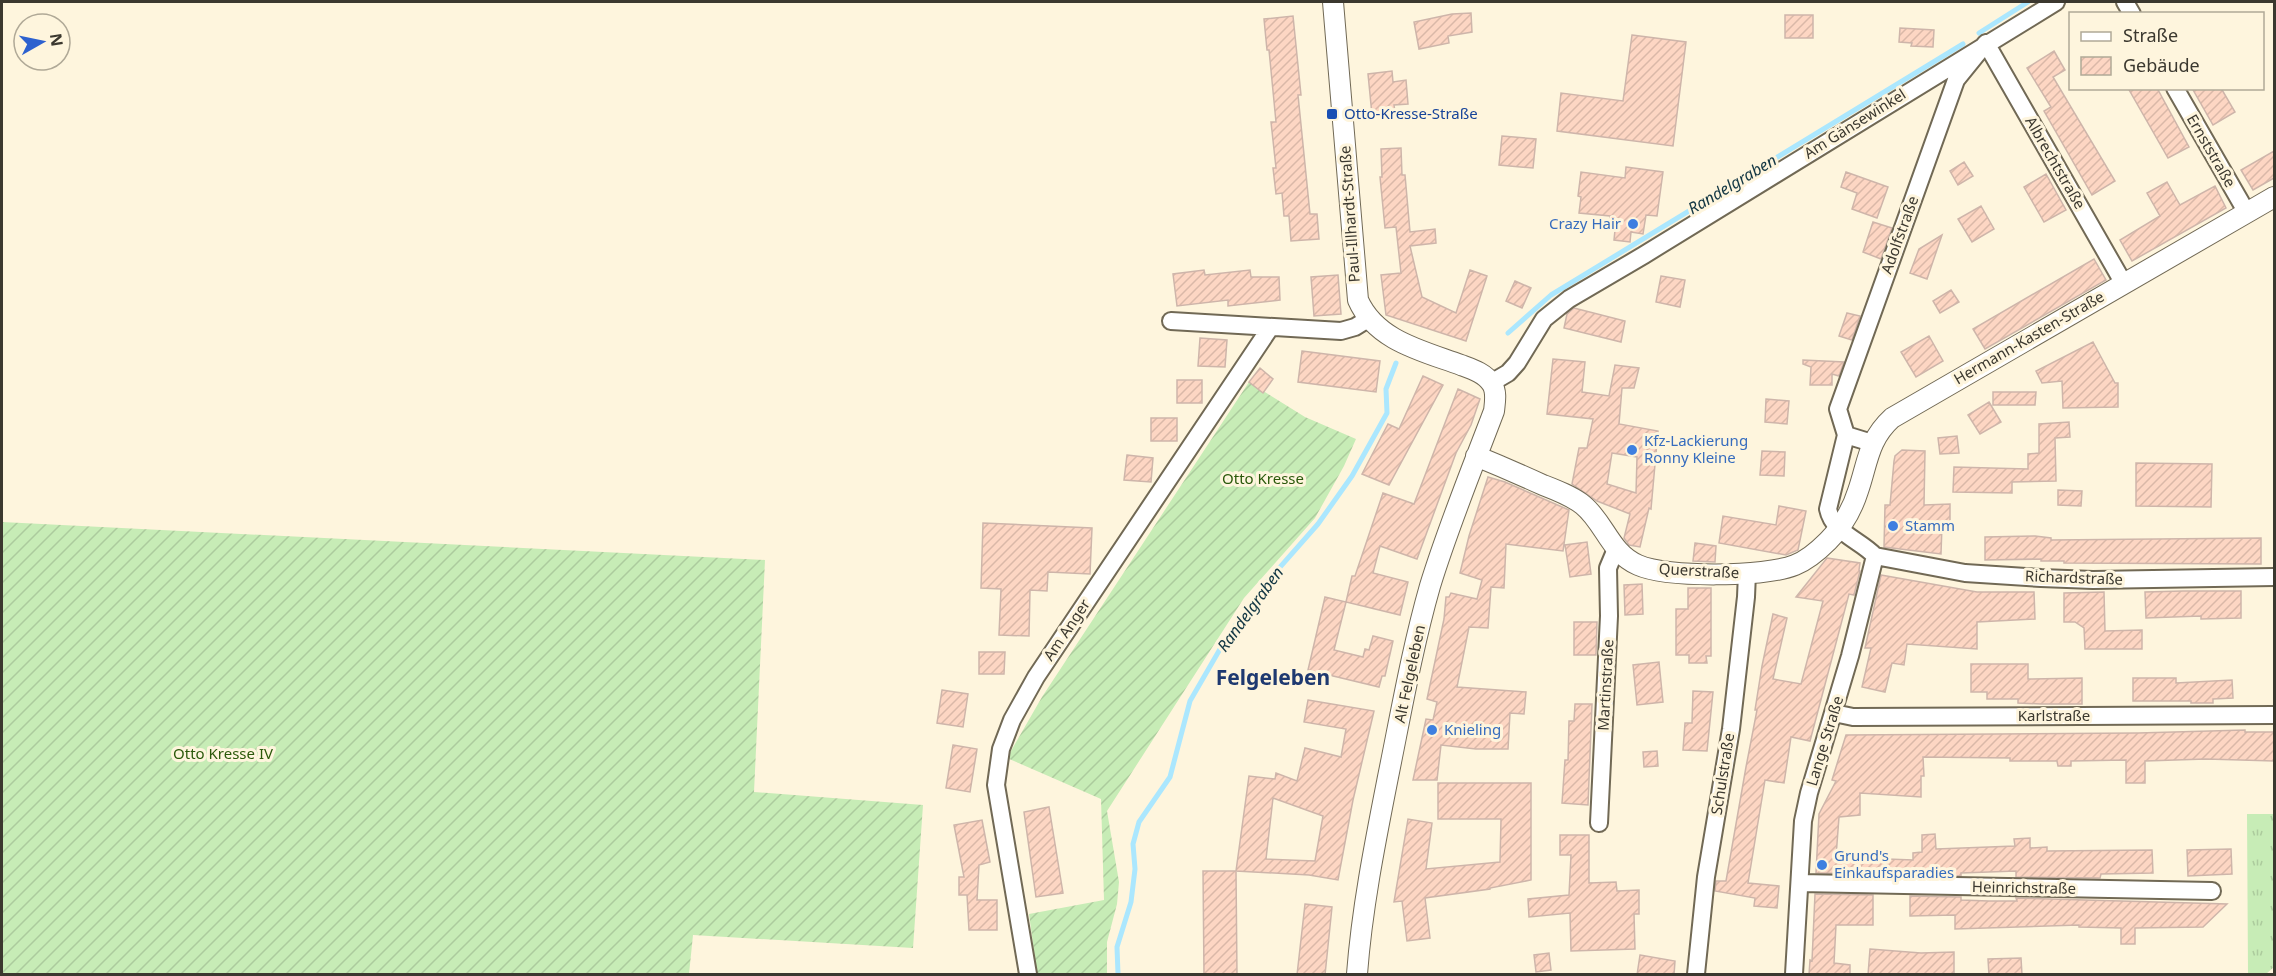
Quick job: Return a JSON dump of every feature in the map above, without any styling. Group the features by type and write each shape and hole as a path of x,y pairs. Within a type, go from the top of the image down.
{"street":[{"name":"Paul-Illhardt-Straße","path":"1333,2 1356,288 1358,300 1368,319"},
{"name":"Am Gänsewinkel","path":"1491,383 1513,368 1544,319 1569,299 2056,2"},
{"name":"Albrechtstraße","path":"1986,43 2124,284"},
{"name":"Adolfstraße","path":"1839,529 1830,519 1828,509 1846,435 1838,409 1956,80 1986,43"},
{"name":"Ernststraße","path":"2176,90 2247,213"},
{"name":"Hermann-Kasten-Straße","path":"1839,529 1852,509 1872,443 1879,430 1912,406 2274,197"},
{"path":"1171,321 1341,331 1355,327 1368,319 1388,335 1480,373 1491,383"},
{"name":"Am Anger","path":"1028,975 996,785 1001,749 1012,720 1036,677 1270,328"},
{"name":"Alt Felgeleben","path":"1357,975 1362,917 1375,840 1414,649 1431,585 1494,411 1495,396 1491,383"},
{"path":"1846,435 1872,443"},
{"name":"Querstraße","path":"1476,456 1565,494 1582,504 1624,557 1638,566 1661,571 1706,574 1779,570 1796,565 1813,555 1839,529"},
{"path":"1839,529 1875,556"},
{"name":"Martinstraße","path":"1599,824 1609,616 1608,573 1616,549"},
{"name":"Richardstraße","path":"1875,556 1965,573 2041,578 2093,580 2274,577"},
{"name":"Lange Straße","path":"1794,975 1803,821 1875,556"},
{"name":"Schulstraße","path":"1696,975 1706,877 1731,729 1747,573"},
{"name":"Karlstraße","path":"1834,713 1853,717 2274,715"},
{"name":"Heinrichstraße","path":"1800,883 2212,891"}],"green space":[{"name":"Otto Kresse","path":"1249,382 1305,417 1356,439 1315,518 1244,598 1107,811 1119,882 1117,904 1107,942 1107,974 1037,974 1029,914 1104,900 1101,799 1007,758 1042,697"},
{"name":"Otto Kresse IV","path":"2,522 765,560 754,792 923,805 913,948 693,935 689,974 2,974"},
{"path":"2247,814 2274,814 2274,967 2266,974 2248,974"}],"building":[{"path":"1471,13 1472,32 1448,36 1449,43 1419,49 1414,22 1452,14"},
{"path":"1785,15 1813,15 1813,38 1785,38"},
{"path":"1293,16 1310,214 1317,214 1319,239 1291,241 1289,216 1284,216 1282,193 1276,194 1273,168 1276,168 1271,122 1276,122 1264,19"},
{"path":"1900,28 1934,30 1933,47 1911,46 1912,43 1899,42"},
{"path":"1632,35 1686,42 1673,146 1557,131 1561,93 1623,101"},
{"path":"2054,51 2065,70 2053,77 2115,181 2092,195 2044,111 2051,107 2027,68"},
{"path":"1392,71 1393,82 1406,80 1408,104 1394,105 1395,112 1372,115 1368,74"},
{"path":"2129,90 2158,90 2189,147 2168,158"},
{"path":"2193,90 2222,90 2235,112 2213,125"},
{"path":"1502,136 1536,139 1533,168 1499,165"},
{"path":"1401,148 1402,175 1405,175 1410,232 1435,229 1436,243 1410,246 1422,297 1456,313 1470,270 1487,276 1466,341 1386,315 1381,275 1401,273 1396,227 1385,228 1380,177 1382,177 1381,149"},
{"path":"2274,151 2274,178 2253,190 2241,170"},
{"path":"1964,162 1973,176 1958,185 1950,171"},
{"path":"1626,167 1663,172 1657,216 1646,215 1643,234 1631,232 1630,242 1614,240 1615,230 1608,230 1610,216 1579,213 1581,197 1578,196 1581,172 1625,178"},
{"path":"1846,172 1888,187 1877,218 1852,209 1857,193 1841,187"},
{"path":"2046,174 2066,210 2044,222 2024,187"},
{"path":"2167,182 2180,205 2215,186 2226,208 2132,261 2120,240 2160,216 2147,193"},
{"path":"1981,206 1994,229 1972,242 1958,219"},
{"path":"1873,222 1892,228 1881,259 1863,252"},
{"path":"1942,235 1927,279 1910,273 1919,249"},
{"path":"2094,259 2106,280 1985,349 1973,329"},
{"path":"1204,270 1205,275 1250,270 1251,277 1279,277 1280,300 1228,306 1228,300 1177,306 1173,274"},
{"path":"1338,275 1341,314 1314,316 1311,277"},
{"path":"1661,276 1685,280 1680,307 1656,302"},
{"path":"1515,281 1531,288 1522,308 1506,301"},
{"path":"1951,290 1959,302 1940,313 1933,301"},
{"path":"1574,308 1625,321 1621,342 1564,328 1567,314"},
{"path":"1847,313 1860,316 1852,340 1839,336"},
{"path":"1929,336 1943,361 1916,377 1901,352"},
{"path":"1200,338 1227,340 1225,367 1198,366"},
{"path":"2093,342 2115,383 2118,383 2118,407 2063,408 2062,381 2042,383 2036,371"},
{"path":"1302,351 1380,361 1376,392 1298,382"},
{"path":"1553,359 1585,362 1582,392 1609,396 1615,365 1639,368 1634,388 1622,388 1619,424 1658,431 1651,509 1649,508 1640,547 1629,545 1624,538 1630,514 1597,501 1572,484 1579,448 1587,448 1593,419 1547,414","holes":["1612,453 1637,457 1636,493 1607,484"]},
{"path":"1803,360 1844,362 1839,376 1832,374 1832,385 1810,385 1811,367 1803,364"},
{"path":"1260,368 1273,379 1263,393 1249,382"},
{"path":"1423,376 1443,385 1389,485 1362,474 1388,424 1399,429"},
{"path":"1177,380 1202,380 1202,403 1177,403"},
{"path":"1458,389 1480,399 1471,425 1456,453 1417,559 1380,546 1373,573 1408,582 1400,615 1346,602 1352,576 1355,576 1383,493 1414,504"},
{"path":"1993,392 2036,392 2035,405 1993,405"},
{"path":"1766,399 1789,401 1787,424 1765,422"},
{"path":"1989,402 2001,422 1980,434 1968,415"},
{"path":"1151,418 1177,418 1177,441 1151,441"},
{"path":"2069,422 2070,437 2055,438 2056,481 2012,482 2012,493 1953,492 1954,467 2028,469 2028,454 2039,453 2039,424"},
{"path":"1957,436 1959,453 1940,454 1938,438"},
{"path":"1902,450 1925,451 1924,505 1950,504 1950,525 1942,525 1941,554 1884,547 1885,505 1890,505 1895,456"},
{"path":"1762,451 1785,452 1784,476 1760,475"},
{"path":"1127,455 1153,458 1151,482 1124,480"},
{"path":"2136,463 2212,464 2211,507 2136,506"},
{"path":"1488,477 1569,510 1563,551 1506,544 1504,588 1491,587 1488,628 1469,627 1457,687 1526,692 1524,714 1510,713 1508,749 1476,749 1441,745 1437,780 1413,780 1426,719 1433,720 1437,702 1427,699 1444,619 1446,597 1449,597 1451,593 1477,599 1482,580 1460,573"},
{"path":"2058,490 2082,491 2081,506 2058,505"},
{"path":"1779,506 1806,511 1798,550 1786,555 1719,543 1723,516 1776,525"},
{"path":"983,523 1092,528 1090,574 1048,572 1047,591 1030,590 1029,636 999,635 1001,589 981,588"},
{"path":"1985,537 2051,538 2051,540 2261,538 2261,564 2064,563 2064,561 2041,561 2041,559 1985,560"},
{"path":"1587,542 1591,574 1570,577 1565,545"},
{"path":"1695,543 1716,546 1715,562 1693,561"},
{"path":"1827,558 1860,563 1860,571 1854,595 1849,594 1810,741 1791,737 1784,783 1765,780 1748,883 1779,886 1777,908 1754,906 1755,898 1715,891 1716,881 1726,881 1757,710 1755,710 1762,666 1773,614 1787,618 1773,679 1801,684 1823,601 1796,597"},
{"path":"1881,575 1977,592 2034,592 2035,619 1977,622 1977,649 1907,644 1904,665 1892,663 1885,692 1862,687 1871,648 1865,648"},
{"path":"1642,584 1643,614 1625,615 1624,585"},
{"path":"1688,588 1711,588 1711,656 1706,656 1707,663 1689,663 1689,655 1676,655 1676,609 1688,609"},
{"path":"2241,591 2241,618 2201,619 2201,616 2146,618 2145,592"},
{"path":"2104,592 2105,631 2142,630 2142,649 2085,649 2084,628 2075,622 2064,622 2064,593"},
{"path":"1325,597 1346,602 1334,650 1363,657 1365,649 1369,650 1373,636 1393,641 1385,676 1382,676 1379,687 1308,670"},
{"path":"1574,622 1597,622 1596,655 1574,655"},
{"path":"979,652 1005,652 1004,674 979,674"},
{"path":"1659,662 1663,702 1637,705 1633,665"},
{"path":"1971,664 2028,664 2028,679 2082,678 2082,704 2018,703 2018,699 1987,699 1987,692 1971,692"},
{"path":"2133,678 2176,678 2176,683 2232,680 2233,698 2213,699 2213,703 2133,701"},
{"path":"942,690 968,694 963,727 937,723"},
{"path":"1693,691 1713,692 1707,751 1683,750 1685,723 1692,723"},
{"path":"1308,700 1374,711 1353,800 1338,880 1309,875 1236,871 1249,776 1275,779 1276,773 1297,781 1305,748 1341,757 1346,729 1304,722","holes":["1273,798 1323,816 1315,861 1266,859"]},
{"path":"1575,704 1592,704 1588,805 1562,803 1565,760 1568,760 1569,721 1574,721"},
{"path":"2245,730 2245,732 2274,732 2274,761 2206,759 2145,761 2145,783 2126,783 2126,760 2071,761 2071,766 2058,766 2057,761 1923,757 1924,776 1921,776 1921,797 1860,793 1860,815 1839,817 1836,857 1913,860 1913,853 1922,852 1922,835 1935,834 1936,849 2015,846 2014,839 2030,838 2030,848 2047,847 2047,851 2152,850 2153,873 2101,874 2100,878 2016,877 2016,871 1961,873 1961,876 1816,873 1819,814 1836,781 1832,780 1846,735"},
{"path":"953,745 977,749 970,792 946,788"},
{"path":"1657,751 1658,766 1644,767 1643,752"},
{"path":"1438,783 1531,783 1531,880 1490,889 1425,898 1430,938 1407,941 1402,901 1394,902 1408,819 1432,823 1426,869 1500,862 1501,819 1438,819"},
{"path":"1049,807 1063,893 1036,897 1024,812"},
{"path":"982,820 990,862 979,865 977,900 997,900 997,930 969,930 967,895 959,895 959,877 964,877 954,825"},
{"path":"1560,835 1589,835 1589,883 1616,882 1617,891 1639,890 1639,914 1634,914 1635,949 1571,951 1570,913 1529,917 1528,899 1569,895 1571,855 1560,855"},
{"path":"2231,849 2232,874 2188,876 2187,850"},
{"path":"1203,871 1236,871 1237,975 1204,975"},
{"path":"1815,894 1873,895 1873,925 1836,925 1834,963 1850,965 1850,975 1809,975 1810,960 1812,961"},
{"path":"1910,896 1961,897 1961,900 1989,901 2017,901 2016,898 2227,904 2203,927 2135,928 2135,944 2121,944 2121,928 2079,927 2079,925 1955,929 1955,915 1910,916"},
{"path":"1305,904 1332,907 1325,975 1297,975"},
{"path":"1870,949 1921,953 1954,952 1954,975 1868,975"},
{"path":"1549,953 1551,970 1536,972 1534,955"},
{"path":"1640,955 1675,961 1674,975 1637,975"},
{"path":"2021,958 2022,975 1989,975 1988,959"}],"waterway":[{"name":"Randelgraben","path":"1979,33 2028,2"},
{"name":"Randelgraben","path":"1508,333 1551,295 1963,44"},
{"name":"Randelgraben","path":"1118,974 1117,947 1131,902 1135,869 1133,844 1139,822 1170,777 1190,701 1227,637 1267,582 1318,524 1352,476 1387,413 1386,389 1396,363"}],"place":[{"name":"Otto-Kresse-Straße","path":"1332,114"},
{"name":"Crazy Hair","path":"1633,224"},
{"name":"Kfz-Lackierung Ronny Kleine","path":"1632,450"},
{"name":"Stamm","path":"1893,526"},
{"name":"Knieling","path":"1432,730"},
{"name":"Grund's Einkaufsparadies","path":"1822,865"}],"district":[{"name":"Felgeleben","path":"1273,678"}]}
